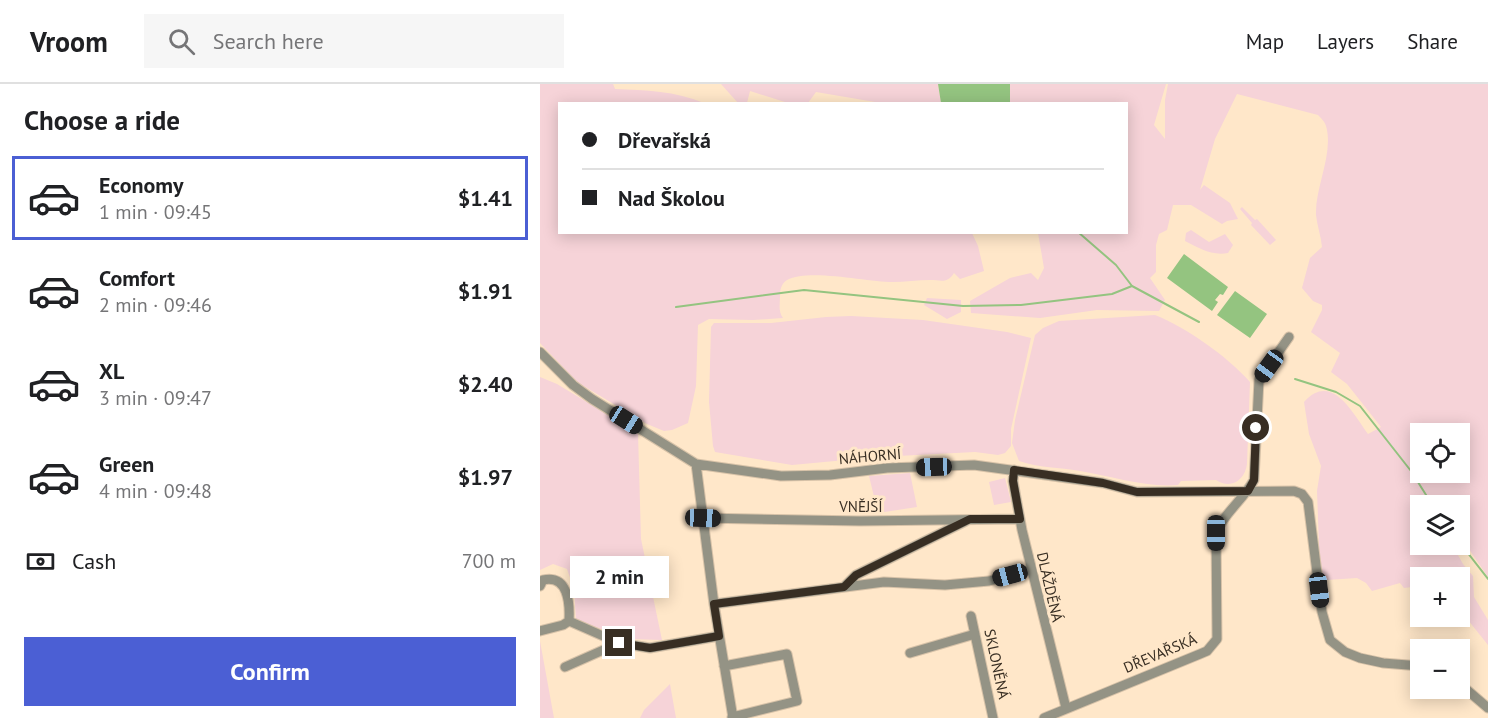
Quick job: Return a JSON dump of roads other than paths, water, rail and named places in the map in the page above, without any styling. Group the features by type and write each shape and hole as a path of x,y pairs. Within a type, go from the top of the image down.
{"street":[{"name":"DŘEVAŘSKÁ","path":"1044,718 1200,654 1211,647 1217,639 1216,533 1221,522 1248,491 1254,480 1259,380 1289,337"},
{"path":"540,352 573,385 592,399 696,464 714,604 732,717 797,701 787,654 724,666"},
{"name":"NÁHORNÍ","path":"696,464 781,476 830,475 886,468 974,465 1103,483 1137,492 1294,491 1302,494 1308,502 1322,612 1330,640 1345,652 1360,658 1410,665"},
{"name":"DLÁŽDĚNÁ","path":"1014,470 1013,481 1031,570 1066,708"},
{"name":"VNĚJŠÍ","path":"703,518 860,521 1020,519"},
{"path":"844,587 856,575 970,519"},
{"path":"714,604 885,582 945,585 989,581 1031,570"},
{"path":"540,586 543,580 551,578 559,581 565,588 570,609 569,621"},
{"name":"SKLONĚNÁ","path":"971,616 993,718"},
{"path":"569,621 619,643 650,648 719,636"},
{"path":"540,631 563,625 569,621"},
{"path":"910,653 975,634"},
{"path":"565,667 619,643"},
{"path":"1470,693 1488,708"}],"waterway":[{"path":"1080,234 1116,265 1132,286 1199,322"},
{"path":"676,307 804,290 963,306 1021,305 1112,294 1132,286"},
{"path":"1295,379 1336,392 1360,406 1411,471 1426,495"},
{"path":"1469,555 1488,579"}]}
